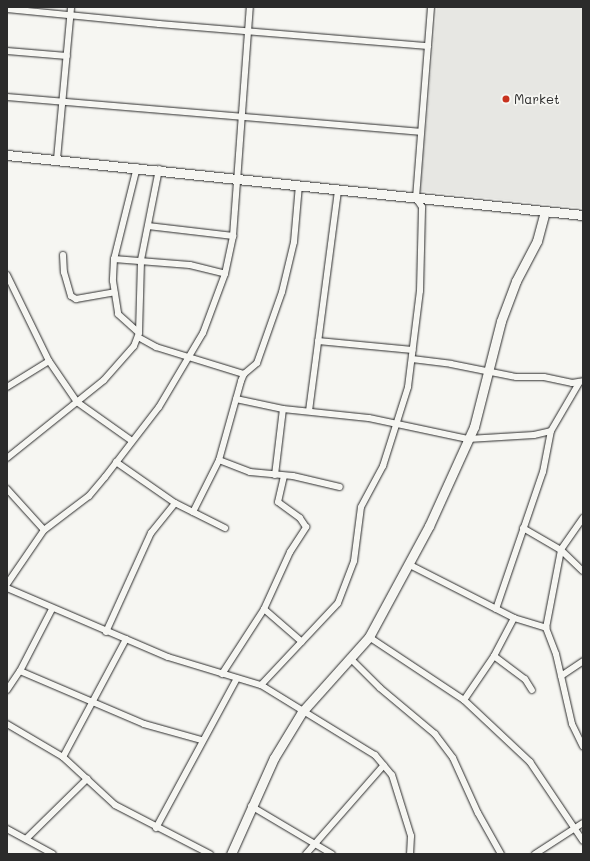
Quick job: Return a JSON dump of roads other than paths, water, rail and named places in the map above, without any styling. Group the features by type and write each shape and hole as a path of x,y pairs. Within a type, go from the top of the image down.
{"street":[{"path":"57,159 61,102 71,7"},
{"path":"7,584 44,530 89,496 159,407 202,333 225,274 233,236 239,179 241,118 250,7"},
{"path":"261,685 338,603 354,561 361,507 382,466 408,387 420,291 422,207 416,198 431,7"},
{"path":"7,9 428,46"},
{"path":"7,51 67,56"},
{"path":"7,97 420,132"},
{"path":"7,155 159,169 338,190 583,215"},
{"path":"137,167 114,258 114,292 118,314 138,335 156,347 244,374"},
{"path":"7,458 104,380 134,346 138,335 141,260 159,169"},
{"path":"193,512 219,460 244,374 256,363 282,292 294,242 299,185"},
{"path":"309,411 338,190"},
{"path":"231,854 251,806 274,758 302,712 369,638 430,526 474,427 501,321 516,281 537,241 545,211"},
{"path":"148,226 233,236"},
{"path":"63,255 64,272 71,296 76,299 114,292"},
{"path":"114,258 190,265 225,274"},
{"path":"7,276 49,361 77,402 132,441"},
{"path":"7,292 14,288"},
{"path":"318,342 413,350"},
{"path":"412,359 487,372 581,382 551,431 544,472 523,528 496,609"},
{"path":"7,387 49,361"},
{"path":"236,398 283,409 369,418 396,425 468,439 534,435 551,431"},
{"path":"275,475 283,409"},
{"path":"219,460 250,472 284,477 302,477 340,487"},
{"path":"116,462 175,503 225,528"},
{"path":"222,674 264,609 290,552 306,527 300,518 278,502 284,477"},
{"path":"7,489 44,530"},
{"path":"106,632 151,533 175,503"},
{"path":"583,518 561,550 546,628 561,676 572,724 583,747"},
{"path":"523,528 561,550 583,571"},
{"path":"408,564 514,618 546,628"},
{"path":"7,588 52,609 168,657 261,685 302,712 375,755 392,776 411,836 410,854"},
{"path":"7,690 20,671 52,609"},
{"path":"264,609 302,642"},
{"path":"464,700 494,656 514,618"},
{"path":"369,638 464,700 530,762 576,828 583,841"},
{"path":"63,757 93,704 126,639"},
{"path":"494,656 524,679 532,690"},
{"path":"350,658 380,688 435,734 453,758 478,813 501,854"},
{"path":"561,676 583,661"},
{"path":"20,671 93,704 144,724 201,740"},
{"path":"156,828 201,740 237,678"},
{"path":"7,724 63,757 115,805 156,828 210,854"},
{"path":"306,854 317,845 384,765"},
{"path":"26,839 87,779"},
{"path":"251,806 332,854"},
{"path":"535,854 583,823"},
{"path":"7,829 54,854"}],"place":[{"name":"Market","path":"506,99"}]}
